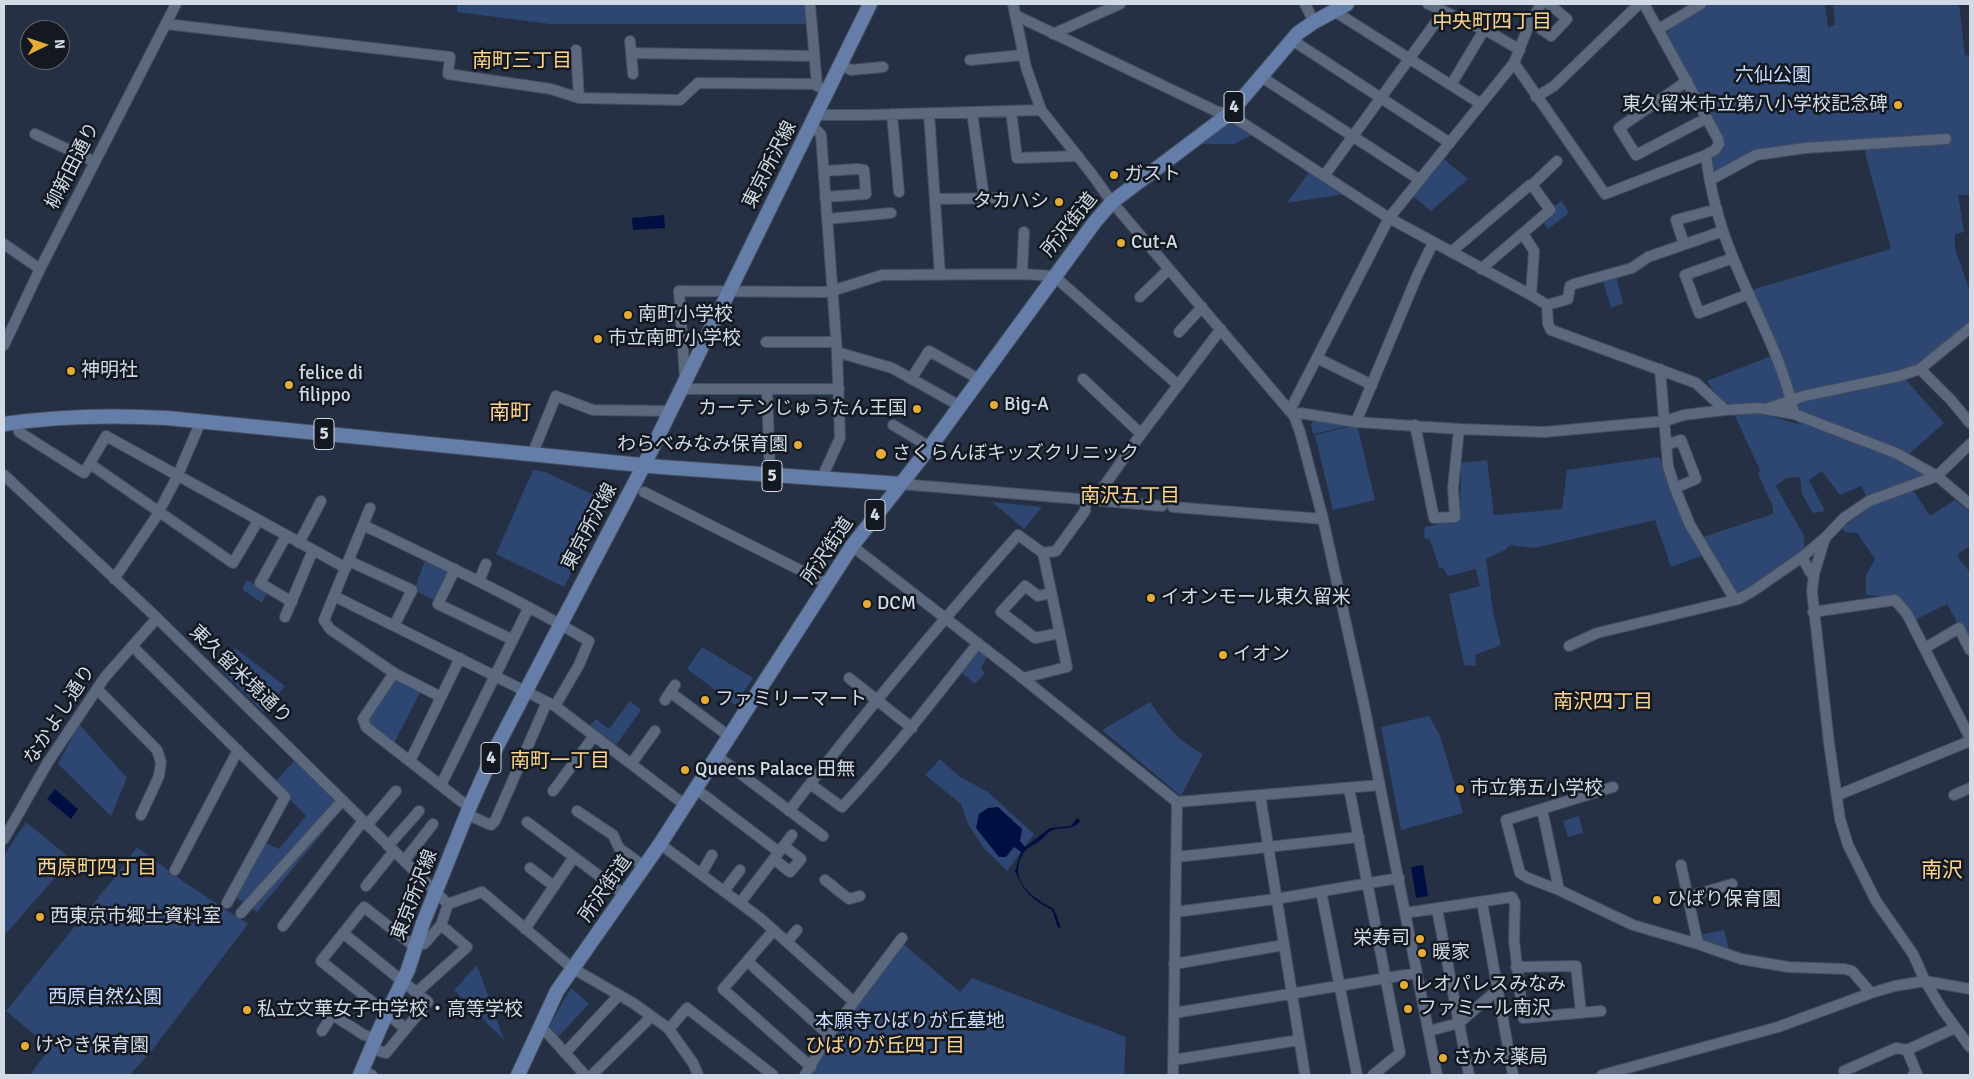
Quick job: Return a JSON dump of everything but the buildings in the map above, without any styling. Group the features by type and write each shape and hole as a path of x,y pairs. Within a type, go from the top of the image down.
{"main road":[{"name":"東京所沢線","path":"365,1073 374,1042 386,1013 403,981 468,810 525,691 644,465 728,291 814,120 823,87 841,65 870,4"},
{"name":"所沢街道","path":"518,1075 557,991 645,867 852,546 930,447 1054,276 1112,202 1229,114 1292,40 1314,22 1348,4"},
{"name":"5","path":"10,423 98,416 139,416 644,465 825,480 901,484"}],"street":[{"name":"柳新田通り","path":"4,345 40,269 176,4"},
{"path":"166,24 450,57 448,74 551,89 579,98 680,100 698,83 823,87 814,56 810,4"},
{"path":"1013,4 1023,55 1041,110 1112,202 1292,413 1300,432 1323,519 1380,785 1438,1075"},
{"path":"1053,34 1120,4"},
{"path":"1305,4 1314,22"},
{"path":"1428,4 1444,10 1520,50"},
{"path":"1292,413 1317,358 1389,218 1514,64 1531,22 1542,4"},
{"path":"1531,22 1551,36 1567,19 1549,4"},
{"path":"1536,97 1554,86 1640,4"},
{"path":"1514,64 1605,194 1706,155 1715,150 1719,144 1707,118 1644,4"},
{"path":"1659,29 1701,4"},
{"path":"1324,176 1444,10"},
{"path":"1334,11 1481,104"},
{"path":"1015,16 1216,111 1229,114 1389,218 1547,305 1568,299 1570,286 1574,284 1632,268 1648,257 1723,231"},
{"path":"1450,85 1484,30"},
{"path":"1292,40 1450,143"},
{"path":"630,41 633,74"},
{"path":"576,50 579,98"},
{"path":"631,52 814,56"},
{"path":"970,60 1023,55"},
{"path":"841,65 851,70 883,67"},
{"path":"1260,76 1420,180"},
{"path":"1687,82 1619,128 1636,155 1707,118"},
{"path":"825,480 825,471 840,438 839,389 821,134 814,120 892,114 1041,110"},
{"path":"1012,111 1017,158 1078,156"},
{"path":"972,112 984,198"},
{"path":"929,113 940,274"},
{"path":"892,114 899,192"},
{"path":"35,134 95,162"},
{"path":"1710,180 1756,155 1805,148 1946,139"},
{"path":"1706,155 1710,180 1723,231 1748,294 1770,340 1794,414"},
{"path":"1452,252 1558,161"},
{"path":"824,171 864,170 866,194 826,197"},
{"path":"1481,269 1550,210 1532,185"},
{"path":"935,199 1006,198"},
{"path":"1684,244 1676,220 1718,209"},
{"path":"827,218 891,213"},
{"path":"1022,274 1024,232"},
{"path":"1523,234 1534,251 1530,295"},
{"path":"1356,422 1417,276 1433,243"},
{"path":"4,244 40,269"},
{"path":"1733,258 1685,275 1699,313 1748,294"},
{"path":"1140,296 1169,269"},
{"path":"839,389 683,384 679,291 832,291 882,275 1022,274 1054,276 1178,385"},
{"path":"1547,305 1548,324 1551,330 1696,383 1725,410"},
{"path":"1179,332 1202,307"},
{"path":"1766,409 1791,400 1899,376 1920,369 1970,328"},
{"path":"1101,501 1102,489 1141,434 1221,329"},
{"path":"766,342 837,347 892,368 960,406"},
{"path":"911,379 929,351 979,379"},
{"path":"1317,358 1372,385"},
{"path":"1660,369 1668,466 1675,488 1690,525 1735,600"},
{"path":"1920,369 1951,400 1970,423"},
{"path":"1083,379 1141,434"},
{"path":"767,388 770,475"},
{"path":"532,455 556,396 593,410 669,411"},
{"path":"1292,413 1356,422 1459,429 1544,432 1665,421 1684,415 1725,410 1766,409 1794,414 1896,453 1937,476 1970,504"},
{"path":"114,579 159,511 177,477 201,421"},
{"path":"10,423 19,432 84,473 106,436 299,543 347,565 412,590 394,626"},
{"path":"893,425 930,447"},
{"path":"1415,425 1434,518 1455,517 1453,488 1459,429"},
{"path":"1666,445 1681,440 1696,479 1675,488"},
{"path":"1570,646 1597,633 1735,600 1753,591 1802,557 1825,538 1844,518 1869,501 1937,476 1970,444"},
{"path":"90,464 233,563 258,521"},
{"name":"東久留米境通り","path":"4,475 156,618 448,904"},
{"path":"901,484 1323,519"},
{"path":"644,492 828,584"},
{"path":"1043,553 1056,551 1085,511 1086,500"},
{"path":"299,543 321,501"},
{"path":"370,508 324,620 330,629 394,673 441,697"},
{"path":"363,525 530,607 588,641 579,665 551,704 495,821 490,825 468,810 462,802 366,727 363,719 394,673"},
{"path":"789,811 945,618 1018,535 1043,553 1067,668 1023,678"},
{"path":"286,536 260,583 292,602"},
{"path":"1825,538 1814,576 1812,591 1840,819 1852,857 1876,901 1913,954 1925,981 1955,1028 1970,1047"},
{"path":"852,546 1023,678 1177,802 1380,785"},
{"path":"285,617 313,550"},
{"path":"1802,557 1814,576"},
{"path":"479,581 486,564"},
{"path":"455,569 438,604 513,640"},
{"path":"1051,593 1038,596 1025,586 1001,612 1035,638 1060,633"},
{"path":"334,596 551,704 685,805"},
{"path":"1814,612 1895,600 1908,614 1970,738 1838,795"},
{"path":"441,786 530,607"},
{"name":"なかよし通り","path":"4,839 48,762 97,689 156,618"},
{"path":"1925,648 1959,628 1970,650"},
{"path":"810,784 842,806 877,770 978,643"},
{"path":"132,646 284,797 227,903"},
{"path":"410,761 460,658"},
{"path":"850,678 912,728"},
{"path":"97,689 157,750 161,762 159,776 140,815"},
{"path":"670,692 730,737"},
{"path":"631,764 656,731"},
{"path":"553,791 594,736"},
{"path":"174,870 238,750"},
{"path":"717,756 822,836"},
{"path":"1614,787 1506,820 1520,873 1633,925 1752,962 1788,967 1852,971 1871,993"},
{"path":"1349,788 1400,1053 1373,1075"},
{"path":"1954,795 1970,788"},
{"path":"696,789 764,835 779,852"},
{"path":"283,926 365,823 396,791"},
{"path":"1260,796 1305,1075"},
{"path":"241,913 342,801"},
{"path":"1173,1075 1177,802"},
{"path":"1542,809 1559,890"},
{"path":"366,886 419,811"},
{"path":"577,811 589,814 613,835 619,848 645,867"},
{"path":"528,822 625,895"},
{"path":"404,861 433,824"},
{"path":"740,903 792,835"},
{"path":"1176,857 1358,837"},
{"path":"660,844 774,930 854,1002"},
{"path":"701,874 712,855"},
{"path":"525,929 574,857"},
{"path":"1681,865 1698,944"},
{"path":"530,868 554,886"},
{"path":"724,891 740,870"},
{"path":"1175,912 1276,899 1399,878"},
{"path":"825,880 850,899 860,896"},
{"path":"1688,896 1732,884"},
{"path":"1321,891 1357,1075"},
{"path":"406,1029 321,961 364,907 416,944 424,944 442,925 448,904 482,892 572,968 633,1003 669,1029 693,1063 698,1075"},
{"path":"1405,913 1512,897 1515,903 1514,940 1523,1018 1601,1011"},
{"path":"1482,902 1513,1075"},
{"path":"1437,908 1469,1075"},
{"path":"416,992 467,947 442,925"},
{"path":"774,930 722,989 808,1071 829,1035 902,938"},
{"path":"787,942 798,930"},
{"path":"322,1031 335,1011 374,1042 379,1052 386,1053 428,1002 343,934"},
{"path":"1174,964 1284,945"},
{"path":"747,961 829,1035"},
{"path":"1516,967 1576,966 1581,1013"},
{"path":"1174,1014 1417,973"},
{"path":"1605,1075 1778,1027 1895,986 1925,981 1970,989"},
{"path":"1429,1031 1459,1023 1497,990"},
{"path":"565,1053 619,995"},
{"path":"669,1029 687,1008 773,1075"},
{"path":"592,1075 650,1017"},
{"path":"540,1025 585,1075"},
{"path":"1846,1075 1844,1072 1896,1048 1907,1050 1955,1028"},
{"path":"1173,1060 1300,1040"},
{"path":"1907,1050 1917,1074 1913,1075"}],"green space":[{"path":"457,4 806,4 807,24 550,24 457,12"},
{"name":"六仙公園","path":"1704,4 1825,4 1828,27 1835,25 1833,4 1959,4 1965,55 1970,56 1970,195 1958,195 1964,232 1955,234 1955,249 1970,291 1970,324 1930,359 1905,371 1906,380 1944,423 1900,462 1925,474 1906,484 1913,490 1930,516 1955,500 1970,512 1970,546 1958,554 1959,559 1970,572 1970,646 1947,604 1915,620 1898,597 1879,598 1879,596 1866,595 1866,575 1875,559 1857,533 1845,532 1842,528 1871,505 1861,486 1840,495 1822,471 1809,480 1825,511 1813,513 1802,494 1800,477 1786,478 1776,486 1804,536 1804,548 1739,595 1734,593 1712,552 1671,567 1655,520 1534,548 1510,545 1505,550 1486,559 1493,612 1501,645 1475,655 1476,666 1464,665 1449,594 1480,586 1476,569 1448,576 1444,569 1439,567 1430,540 1424,538 1425,527 1460,519 1461,463 1487,460 1494,515 1562,509 1567,470 1659,457 1694,540 1773,514 1773,507 1758,474 1760,470 1729,403 1720,401 1707,381 1771,356 1785,397 1757,405 1757,413 1799,424 1794,395 1751,290 1891,249 1865,147 1778,148 1718,172 1712,168 1711,162 1716,154 1725,148 1666,33"},
{"path":"1229,114 1257,132 1235,144 1187,144"},
{"path":"1440,156 1468,179 1431,211 1409,193"},
{"path":"1312,168 1351,193 1287,203"},
{"path":"1562,201 1569,213 1548,229 1542,220 1551,208"},
{"path":"1615,273 1623,303 1611,308 1602,278"},
{"path":"1314,421 1354,425 1313,434 1311,424"},
{"path":"1357,425 1375,500 1333,510 1315,435"},
{"path":"533,470 545,472 609,502 564,587 496,554"},
{"path":"992,502 1042,507 1024,529"},
{"path":"426,558 451,570 436,601 414,590"},
{"path":"247,580 267,592 262,603 242,589"},
{"path":"702,647 753,678 742,694 738,707 687,669"},
{"path":"979,647 988,655 981,668 985,673 975,684 960,671"},
{"path":"235,648 285,686 263,712 217,666"},
{"path":"396,678 421,691 393,745 369,726 366,719"},
{"path":"630,701 641,710 616,745 590,726 596,719 609,729"},
{"path":"1150,702 1173,732 1203,754 1181,796 1102,730"},
{"path":"1429,716 1440,736 1463,813 1401,830 1381,727"},
{"path":"79,724 127,778 111,816 58,764"},
{"path":"296,759 344,807 257,912 234,896 263,842 279,849 306,816 274,783"},
{"path":"940,759 960,777 988,792 1034,834 1007,871 983,847 968,824 961,804 925,775"},
{"path":"1579,816 1583,833 1568,837 1563,821"},
{"path":"26,822 71,859 4,936 4,855"},
{"name":"西原自然公園","path":"137,847 184,882 248,924 153,1049 130,1075 30,1075 50,1048 6,1011 115,877"},
{"path":"1724,930 1729,950 1700,941 1699,935"},
{"name":"本願寺ひばりが丘墓地","path":"902,943 960,992 972,978 1126,1037 1124,1075 808,1075 836,1030"},
{"path":"477,965 504,1040 454,990"},
{"path":"571,988 589,1004 558,1037 549,1026"}],"shaded area":[{"path":"664,215 665,228 633,230 632,218"},
{"path":"55,789 78,809 71,819 47,799"},
{"path":"998,807 1022,829 1020,841 1025,847 1050,828 1071,826 1077,818 1081,821 1070,828 1049,832 1040,841 1025,850 1019,864 1020,880 1038,900 1054,909 1061,927 1058,928 1052,910 1029,894 1018,878 1015,871 1021,852 1014,847 1006,857 999,857 976,828 979,814 988,808"},
{"path":"1423,865 1428,896 1416,898 1411,867"}],"place":[{"name":"東久留米市立第八小学校記念碑","path":"1898,105"},
{"name":"ガスト","path":"1114,175"},
{"name":"タカハシ","path":"1059,202"},
{"name":"Cut-A","path":"1121,243"},
{"name":"南町小学校","path":"628,315"},
{"name":"市立南町小学校","path":"598,339"},
{"name":"神明社","path":"71,371"},
{"name":"felice di filippo","path":"289,385"},
{"name":"Big-A","path":"994,405"},
{"name":"カーテンじゅうたん王国","path":"917,409"},
{"name":"わらべみなみ保育園","path":"798,445"},
{"name":"さくらんぼキッズクリニック","path":"881,454"},
{"name":"イオンモール東久留米","path":"1151,598"},
{"name":"DCM","path":"867,604"},
{"name":"イオン","path":"1223,655"},
{"name":"ファミリーマート","path":"705,700"},
{"name":"Queens Palace 田無","path":"685,770"},
{"name":"市立第五小学校","path":"1460,789"},
{"name":"ひばり保育園","path":"1657,900"},
{"name":"西東京市郷土資料室","path":"40,917"},
{"name":"栄寿司","path":"1420,939"},
{"name":"暖家","path":"1422,953"},
{"name":"レオパレスみなみ","path":"1404,985"},
{"name":"ファミール南沢","path":"1408,1009"},
{"name":"私立文華女子中学校・高等学校","path":"247,1010"},
{"name":"けやき保育園","path":"25,1046"},
{"name":"さかえ薬局","path":"1443,1058"}],"district":[{"name":"中央町四丁目","path":"1492,23"},
{"name":"南町三丁目","path":"522,62"},
{"name":"南町","path":"510,413"},
{"name":"南沢五丁目","path":"1130,497"},
{"name":"南沢四丁目","path":"1603,703"},
{"name":"南町一丁目","path":"560,762"},
{"name":"西原町四丁目","path":"97,869"},
{"name":"南沢","path":"1942,871"},
{"name":"ひばりが丘四丁目","path":"885,1047"}]}
